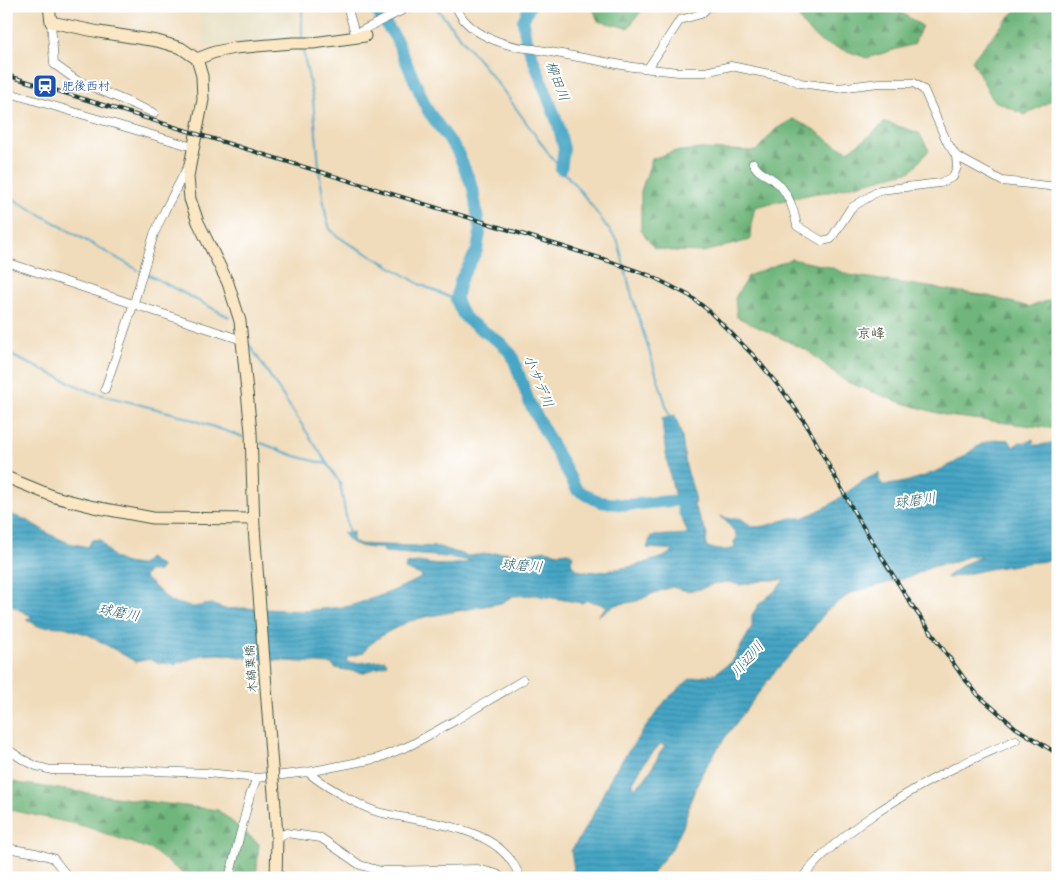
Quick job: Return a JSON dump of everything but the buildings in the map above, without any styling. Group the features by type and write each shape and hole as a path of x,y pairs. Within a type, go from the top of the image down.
{"main road":[{"path":"50,6 51,22 165,43 181,48 197,59 215,52 234,48 313,43 360,37"},
{"name":"木綿葉橋","path":"197,59 202,76 204,100 188,177 190,200 198,222 228,283 240,321 252,432 254,524 277,838 276,878"},
{"path":"6,477 55,497 94,507 153,518 254,524"}],"street":[{"path":"346,6 360,37"},
{"path":"360,37 359,32 411,6"},
{"path":"456,6 460,16 477,31 496,41 521,48 678,72 705,72 731,66 789,78 800,83 838,88 878,83 914,82 924,90 947,142 956,156 957,167 953,177 940,183 880,190 852,208 831,239 822,241 797,226 791,203 774,181 760,173 753,163"},
{"path":"648,68 680,20 701,14 709,6"},
{"path":"51,22 54,64 76,80 154,113"},
{"path":"6,92 193,147"},
{"path":"956,156 1002,181 1058,188"},
{"path":"105,389 134,303 154,234 164,210 190,165"},
{"path":"6,262 242,340"},
{"path":"6,748 29,763 52,770 198,773 257,778 308,772 379,758 410,745 523,680"},
{"path":"802,878 836,844 897,800 951,769 1016,740"},
{"path":"308,772 323,784 376,811 466,831 489,841 507,854 517,868 520,878"},
{"path":"229,878 250,795 257,778"},
{"path":"277,838 286,833 321,838 360,865 381,871 478,869 497,874 501,878"},
{"path":"6,848 53,858 69,878"}],"shaded area":[{"path":"198,6 294,6 296,39 205,45"}],"green space":[{"path":"592,6 645,6 628,28 598,21"},
{"path":"800,6 891,6 922,26 914,44 867,58 821,42 804,26 795,10"},
{"path":"1021,6 1058,6 1058,97 1025,115 993,100 972,60"},
{"path":"793,119 815,130 830,142 848,151 885,122 919,133 929,150 911,171 829,192 816,193 755,207 750,240 703,252 654,248 641,230 641,191 652,159 672,152 701,149 756,151 776,129"},
{"path":"791,259 830,267 849,275 988,296 1029,307 1058,297 1058,429 948,416 896,401 845,381 808,351 737,317 735,298 748,276"},
{"path":"6,779 17,783 218,810 259,844 256,878 183,878 182,873 152,850 84,826 6,809"}],"water":[{"path":"675,415 682,437 686,466 695,496 694,506 707,534 706,546 721,550 735,548 734,541 737,539 735,532 721,516 730,519 740,518 753,527 765,526 791,518 803,518 830,505 861,482 879,473 879,480 883,485 891,485 943,468 983,443 990,441 1009,440 1013,447 1020,442 1025,443 1033,439 1034,445 1058,442 1058,560 1028,563 946,577 964,564 981,557 968,556 955,562 934,566 912,576 851,593 826,611 808,635 772,675 724,739 702,773 690,802 683,827 671,850 650,878 568,878 574,869 571,851 592,817 613,773 666,700 690,679 714,674 732,662 752,627 752,615 759,604 775,591 784,580 766,580 740,585 728,582 687,591 672,587 637,601 615,605 597,616 607,606 587,600 582,603 535,595 513,596 501,603 407,622 384,634 368,646 363,653 348,657 346,662 357,663 385,660 387,664 364,673 335,668 332,664 255,659 220,654 203,655 174,664 159,663 149,659 136,662 89,635 64,627 38,626 26,619 33,617 6,603 6,513 27,520 51,535 69,543 88,547 92,540 100,539 116,559 127,563 142,565 148,558 161,566 159,572 148,571 144,577 171,602 193,607 211,604 225,609 304,611 350,606 388,593 423,576 405,569 406,564 418,562 446,565 472,561 384,552 384,549 355,545 343,533 353,532 353,540 358,544 439,547 468,556 505,552 517,555 545,550 559,553 568,552 573,556 571,560 572,566 581,571 598,572 634,566 664,557 674,550 647,548 651,536 688,534 670,478 662,419","holes":["660,744 665,745 648,774 634,788 633,782 644,763"]}],"waterway":[{"path":"302,6 302,39"},
{"name":"小サデ川","path":"373,6 395,37 428,111 457,151 473,188 480,233 477,250 460,281 456,300 463,315 501,343 512,355 530,404 577,490 600,502 627,505 681,500 684,513"},
{"path":"435,6 502,89 552,158 586,198 618,242 632,296 670,418"},
{"name":"柳田川","path":"530,6 523,21 526,40 558,124 564,149 561,169"},
{"path":"302,46 313,99 320,177 330,229 348,243 419,284 456,300"},
{"path":"6,195 138,270"},
{"path":"147,274 229,317"},
{"path":"249,344 340,483 349,534"},
{"path":"6,353 91,392 176,414 243,437"},
{"path":"261,443 295,456 326,464"}],"railway":[{"path":"6,75 603,259 651,276 690,296 709,311 755,357 785,394 806,424 857,517 911,604 963,677 978,695 1016,728 1058,754"}],"place":[{"name":"肥後西村","path":"45,86"}],"district":[{"name":"京峰","path":"871,333"}],"water label":[{"name":"球磨川","path":"915,500"},
{"name":"球磨川","path":"522,565"},
{"name":"球磨川","path":"119,612"},
{"name":"川辺川","path":"747,659"}]}
